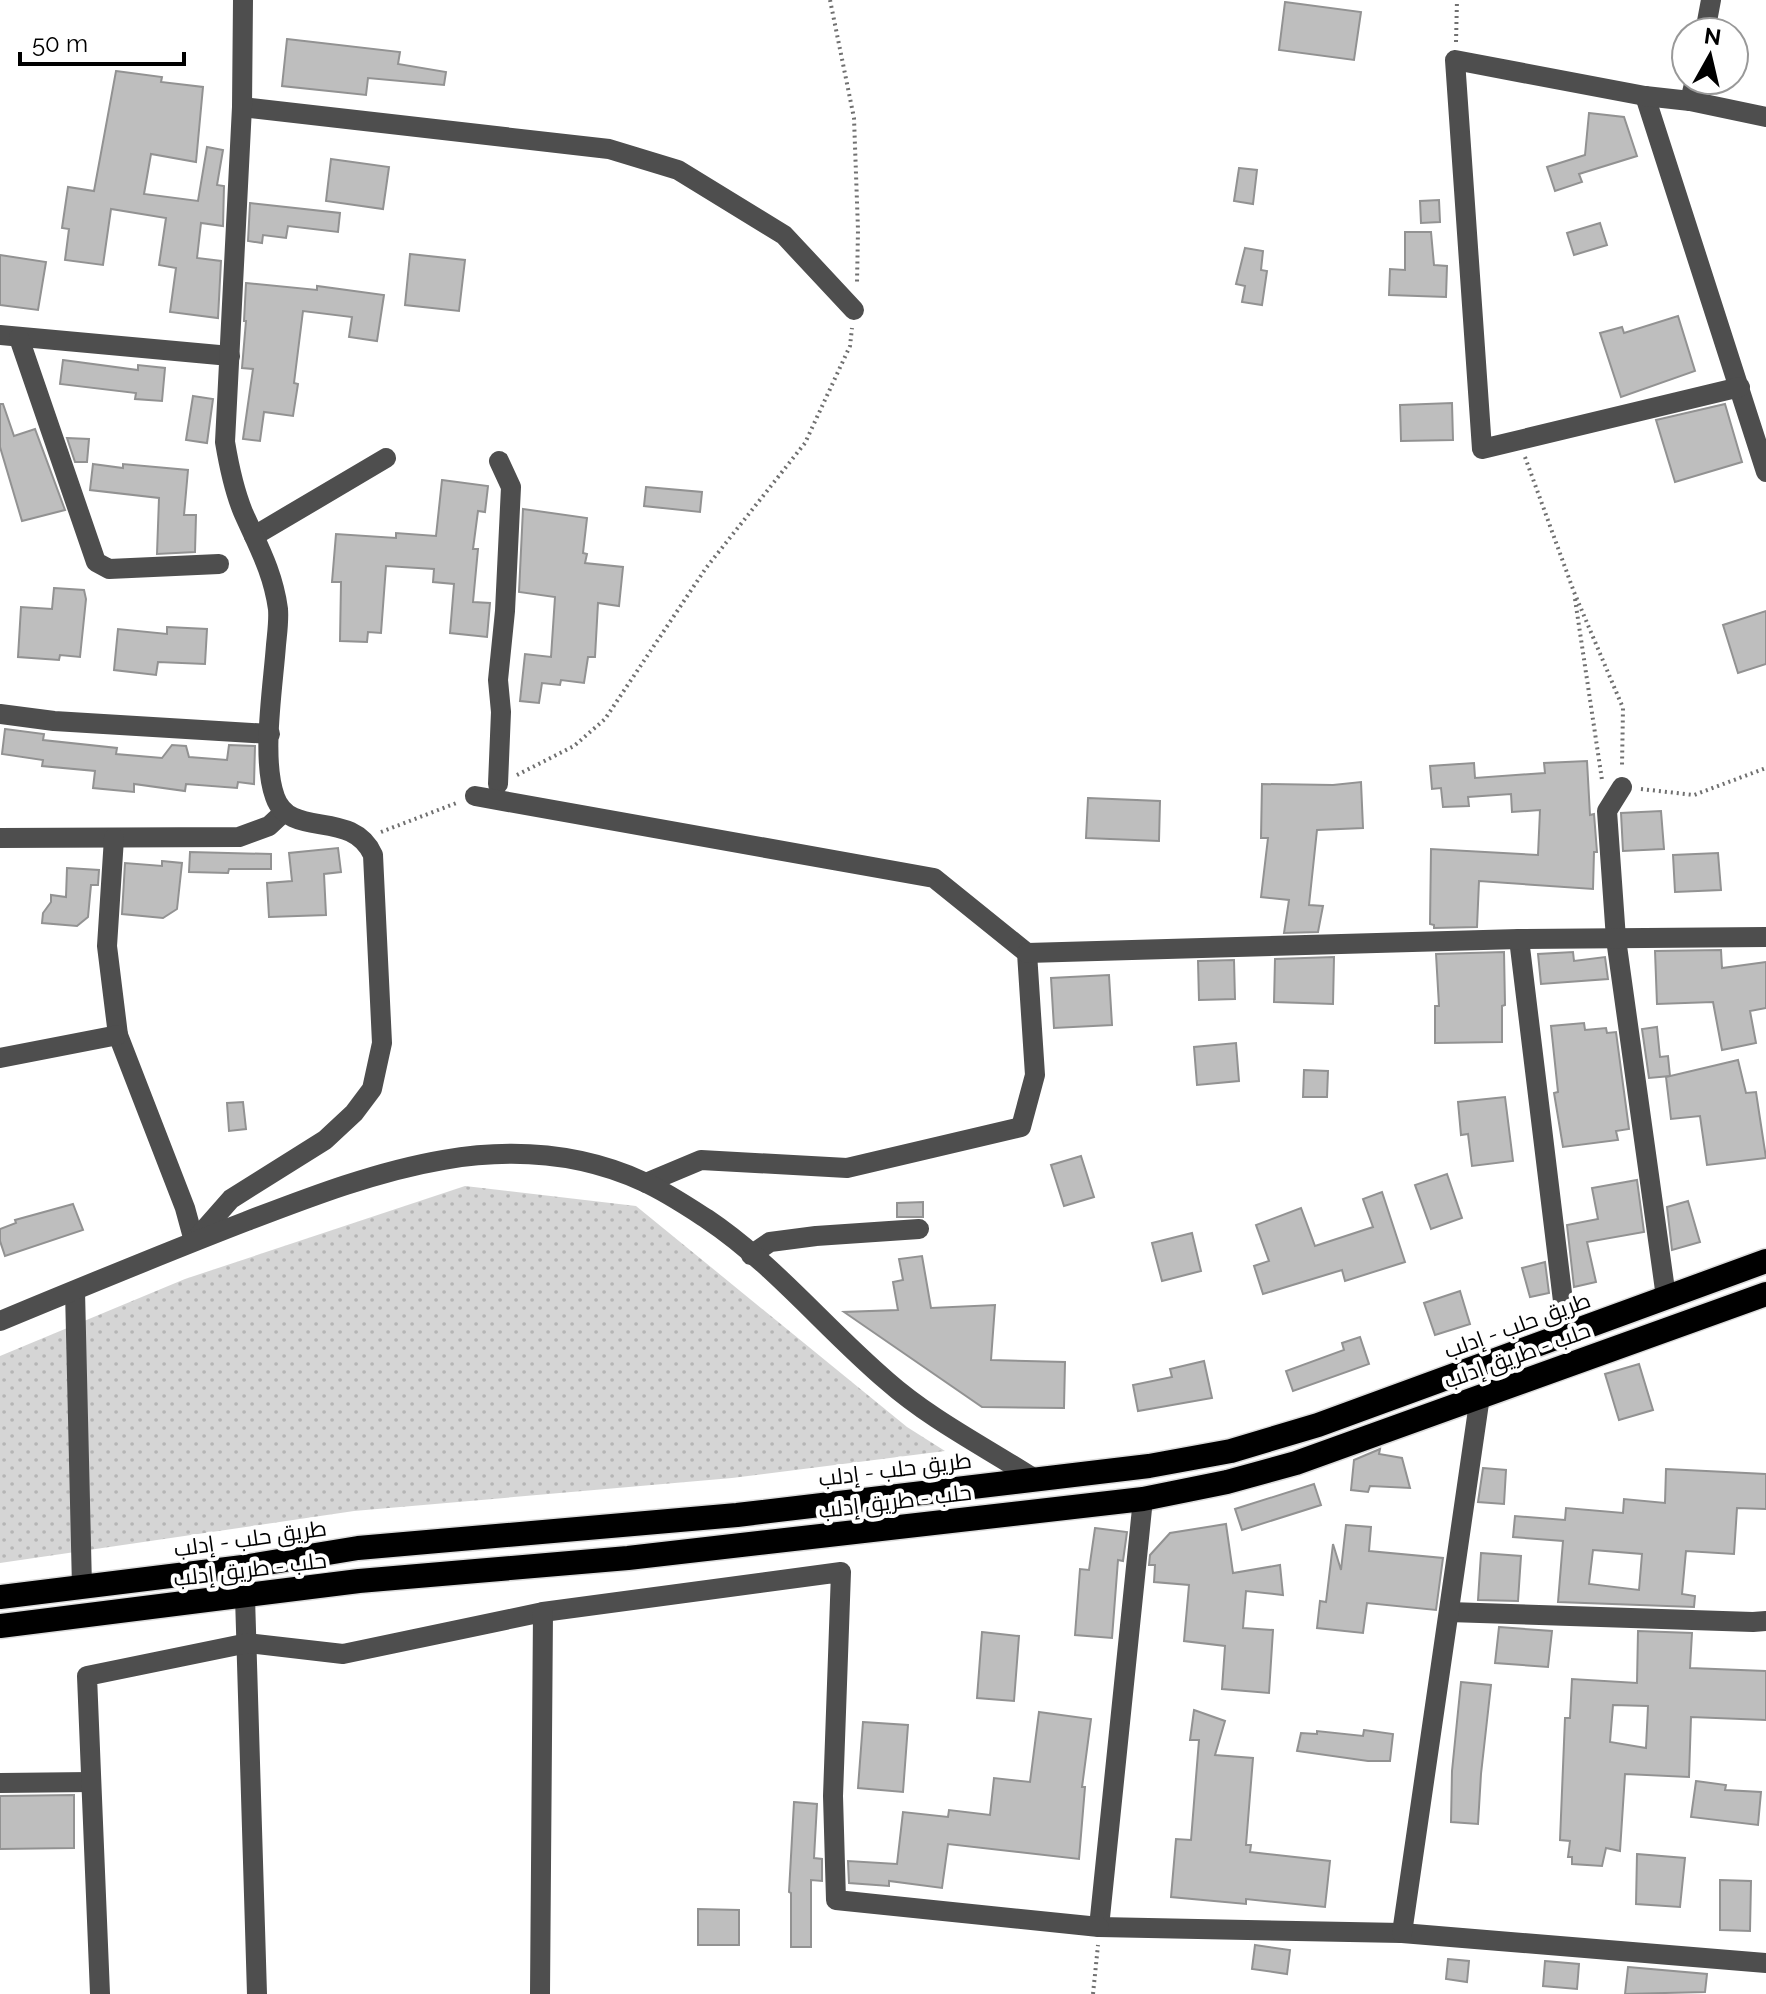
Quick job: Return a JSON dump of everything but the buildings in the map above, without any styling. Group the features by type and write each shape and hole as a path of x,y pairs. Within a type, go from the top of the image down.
{"highway":[{"name":"طريق حلب - إدلب","path":"0,1597 358,1548 737,1515 1149,1466 1231,1451 1318,1425 1766,1261"},
{"name":"حلب - طريق إدلب","path":"0,1626 359,1581 628,1558 1143,1499 1227,1482 1296,1463 1766,1294"}],"street":[{"path":"194,1241 231,1199 325,1140 354,1113 372,1089 382,1043 373,855 368,845 348,830 297,820 284,812 275,799 270,777 270,734 278,612 266,558 234,486 225,442 242,107 243,0"},
{"path":"1740,387 1482,449 1455,60 1766,117"},
{"path":"1645,96 1766,472"},
{"path":"1690,101 1691,96"},
{"path":"242,107 609,149 678,170 784,235 854,310"},
{"path":"219,564 109,569 96,562 10,336 230,356"},
{"path":"254,536 386,458"},
{"path":"498,784 501,712 498,680 511,487 499,461"},
{"path":"0,714 54,721 270,734"},
{"path":"1622,787 1607,811 1616,939 1666,1297"},
{"path":"475,796 934,878 1027,953 1519,939 1766,937"},
{"path":"0,838 239,837 269,826 284,812"},
{"path":"114,838 107,946 118,1035 185,1208 194,1241"},
{"path":"1519,939 1567,1334"},
{"path":"646,1183 701,1160 847,1168 1021,1127 1035,1075 1027,953"},
{"path":"0,1058 118,1035"},
{"path":"0,1321 320,1193 460,1155 538,1154 604,1168 646,1183 709,1221 751,1255 890,1385 1033,1478"},
{"path":"751,1255 770,1242 919,1229"},
{"path":"75,1291 82,1587"},
{"path":"1402,1933 1480,1396"},
{"path":"1099,1927 1143,1499"},
{"path":"100,1994 87,1676 248,1643 343,1654 543,1612 841,1572 833,1796 836,1900 1099,1927 1402,1933 1766,1963"},
{"path":"245,1597 257,1994"},
{"path":"540,1994 543,1612"},
{"path":"1449,1612 1766,1621"},
{"path":"0,1783 91,1782"}],"path":[{"path":"498,784 574,746 605,719 706,568 805,443 850,346 858,230 854,118 830,0"},
{"path":"1455,60 1457,0"},
{"path":"1519,440 1574,592 1623,708 1622,787 1694,795 1766,768"},
{"path":"1574,592 1607,811"},
{"path":"368,845 383,830 475,796"},
{"path":"1093,1994 1099,1927"}],"shaded area":[{"path":"465,1186 636,1206 907,1427 945,1451 732,1478 354,1511 0,1563 0,1356 185,1279"}]}
